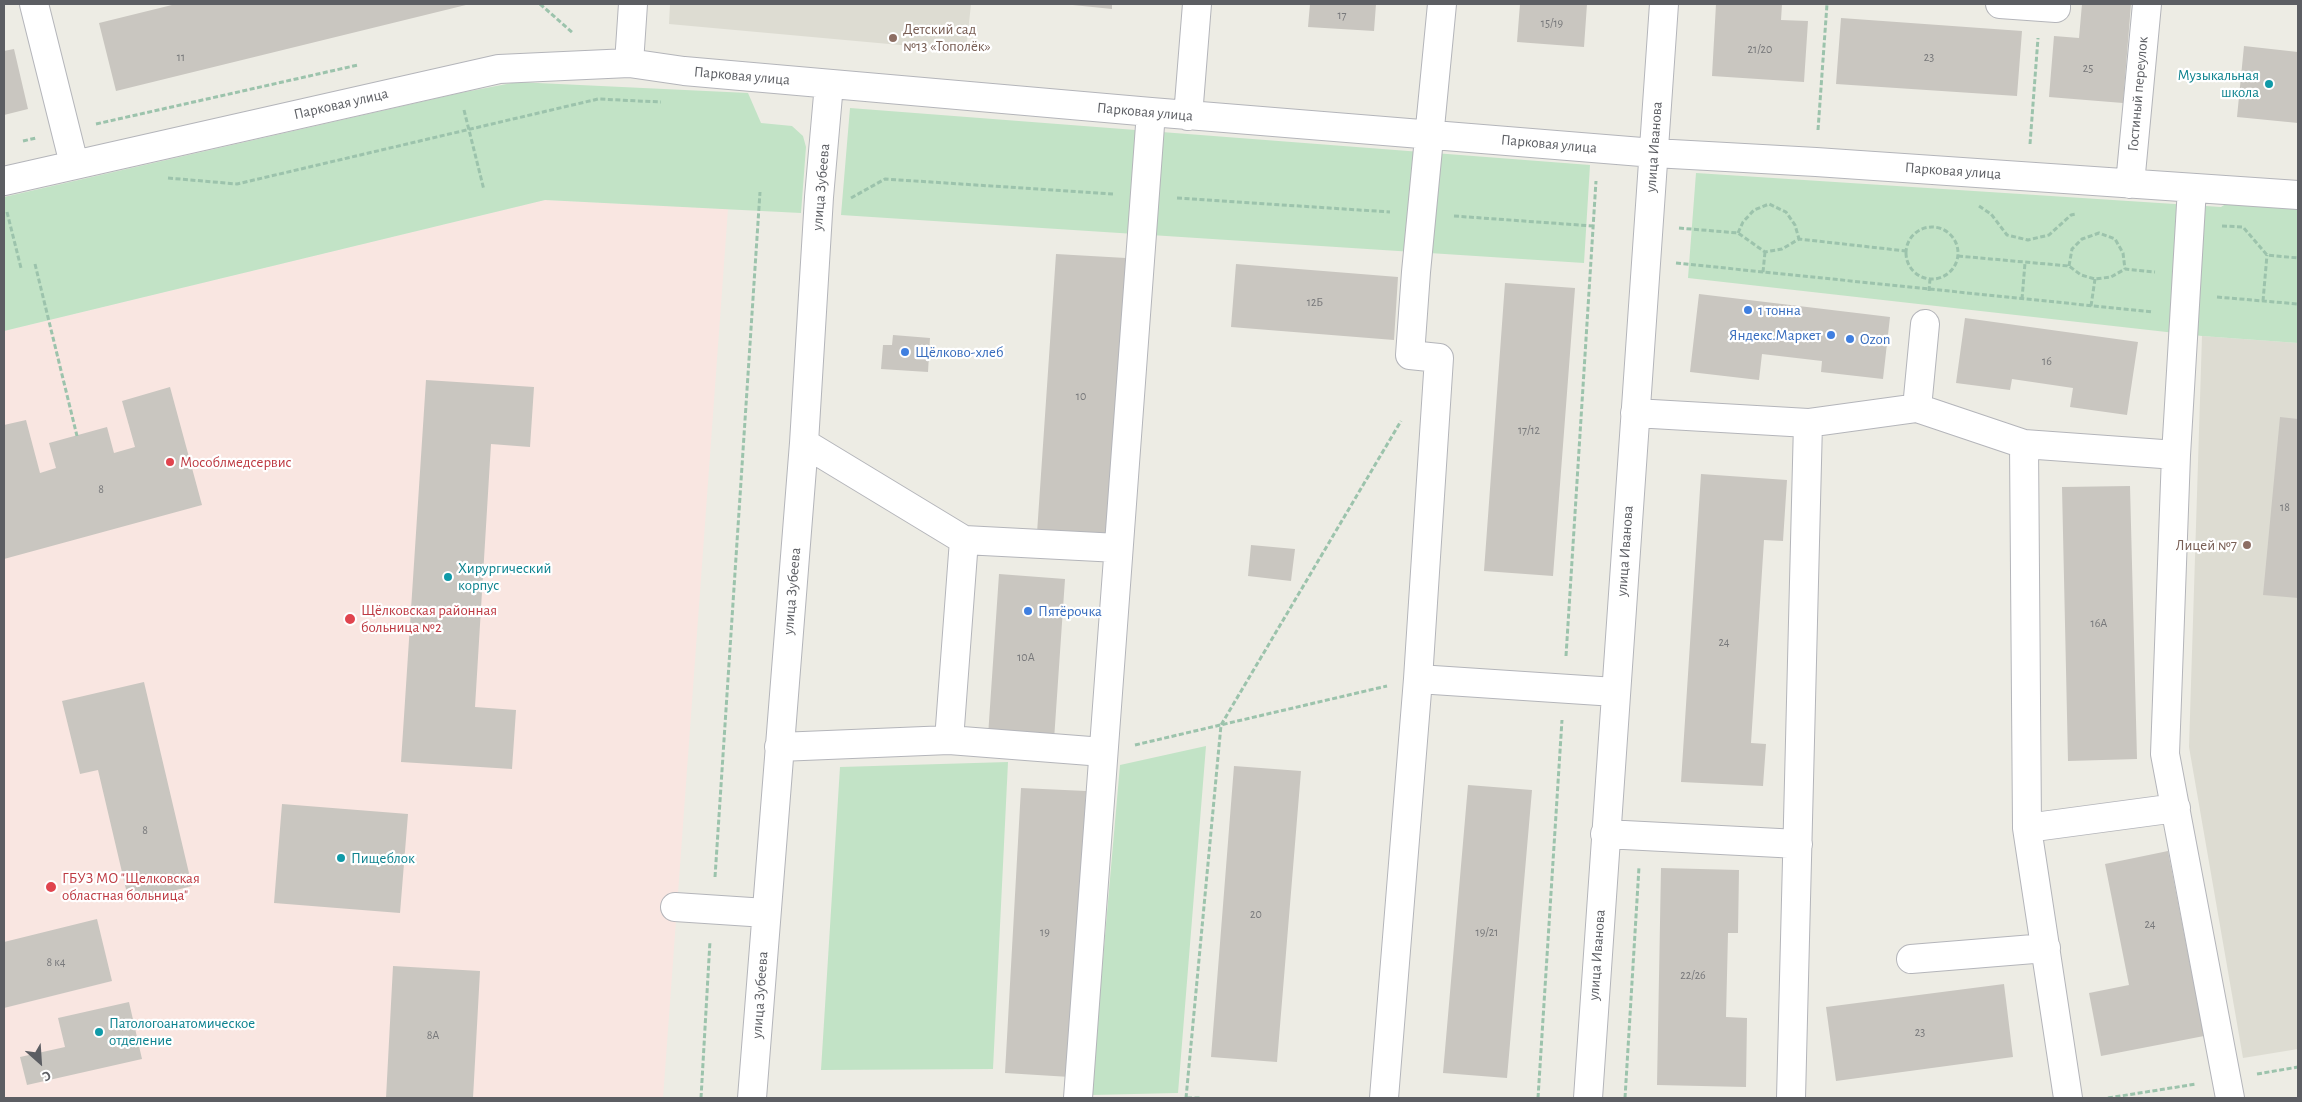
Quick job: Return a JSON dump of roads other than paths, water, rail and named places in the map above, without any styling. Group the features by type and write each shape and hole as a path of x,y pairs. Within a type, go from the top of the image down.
{"street":[{"path":"34,4 74,164"},
{"path":"629,63 633,4"},
{"path":"1188,116 1197,4"},
{"path":"1384,1098 1418,679 1439,358 1410,355 1442,4"},
{"name":"улица Иванова","path":"1588,1098 1664,4"},
{"path":"2000,4 2048,5"},
{"name":"Гостиный переулок","path":"2130,184 2147,4"},
{"name":"Парковая улица","path":"5,194 74,164 499,69 629,63 666,69 1188,116 1654,153 2298,195"},
{"name":"улица Зубеева","path":"752,1098 804,443 820,197 830,84"},
{"path":"1078,1098 1143,196 1151,112"},
{"path":"2192,188 2184,294 2176,454 2165,754 2230,1098"},
{"path":"1917,408 1925,324"},
{"path":"1635,413 1808,423 1917,408 2024,444 2176,454"},
{"path":"1791,1098 1808,423"},
{"path":"804,443 964,540 1118,548"},
{"path":"2024,444 2028,828 2068,1098"},
{"path":"950,740 964,540"},
{"path":"1418,679 1615,692"},
{"path":"779,747 950,740 1103,752"},
{"path":"2028,828 2176,808"},
{"path":"1605,834 1798,844"},
{"path":"675,907 766,913"},
{"path":"1911,959 2046,948"}],"place":[{"name":"Детский сад №13 «Тополёк»","path":"893,38"},
{"name":"Музыкальная школа","path":"2269,84"},
{"name":"1 тонна","path":"1748,310"},
{"name":"Яндекс.Маркет","path":"1831,335"},
{"name":"Ozon","path":"1850,339"},
{"name":"Щёлково-хлеб","path":"905,352"},
{"name":"Мособлмедсервис","path":"170,462"},
{"name":"Лицей №7","path":"2247,545"},
{"name":"Хирургический корпус","path":"448,577"},
{"name":"Пятёрочка","path":"1028,611"},
{"name":"Щёлковская районная больница №2","path":"350,619"},
{"name":"Пищеблок","path":"341,858"},
{"name":"ГБУЗ МО \"Щелковская областная больница\"","path":"51,887"},
{"name":"Патологоанатомическое отделение","path":"99,1032"}]}
